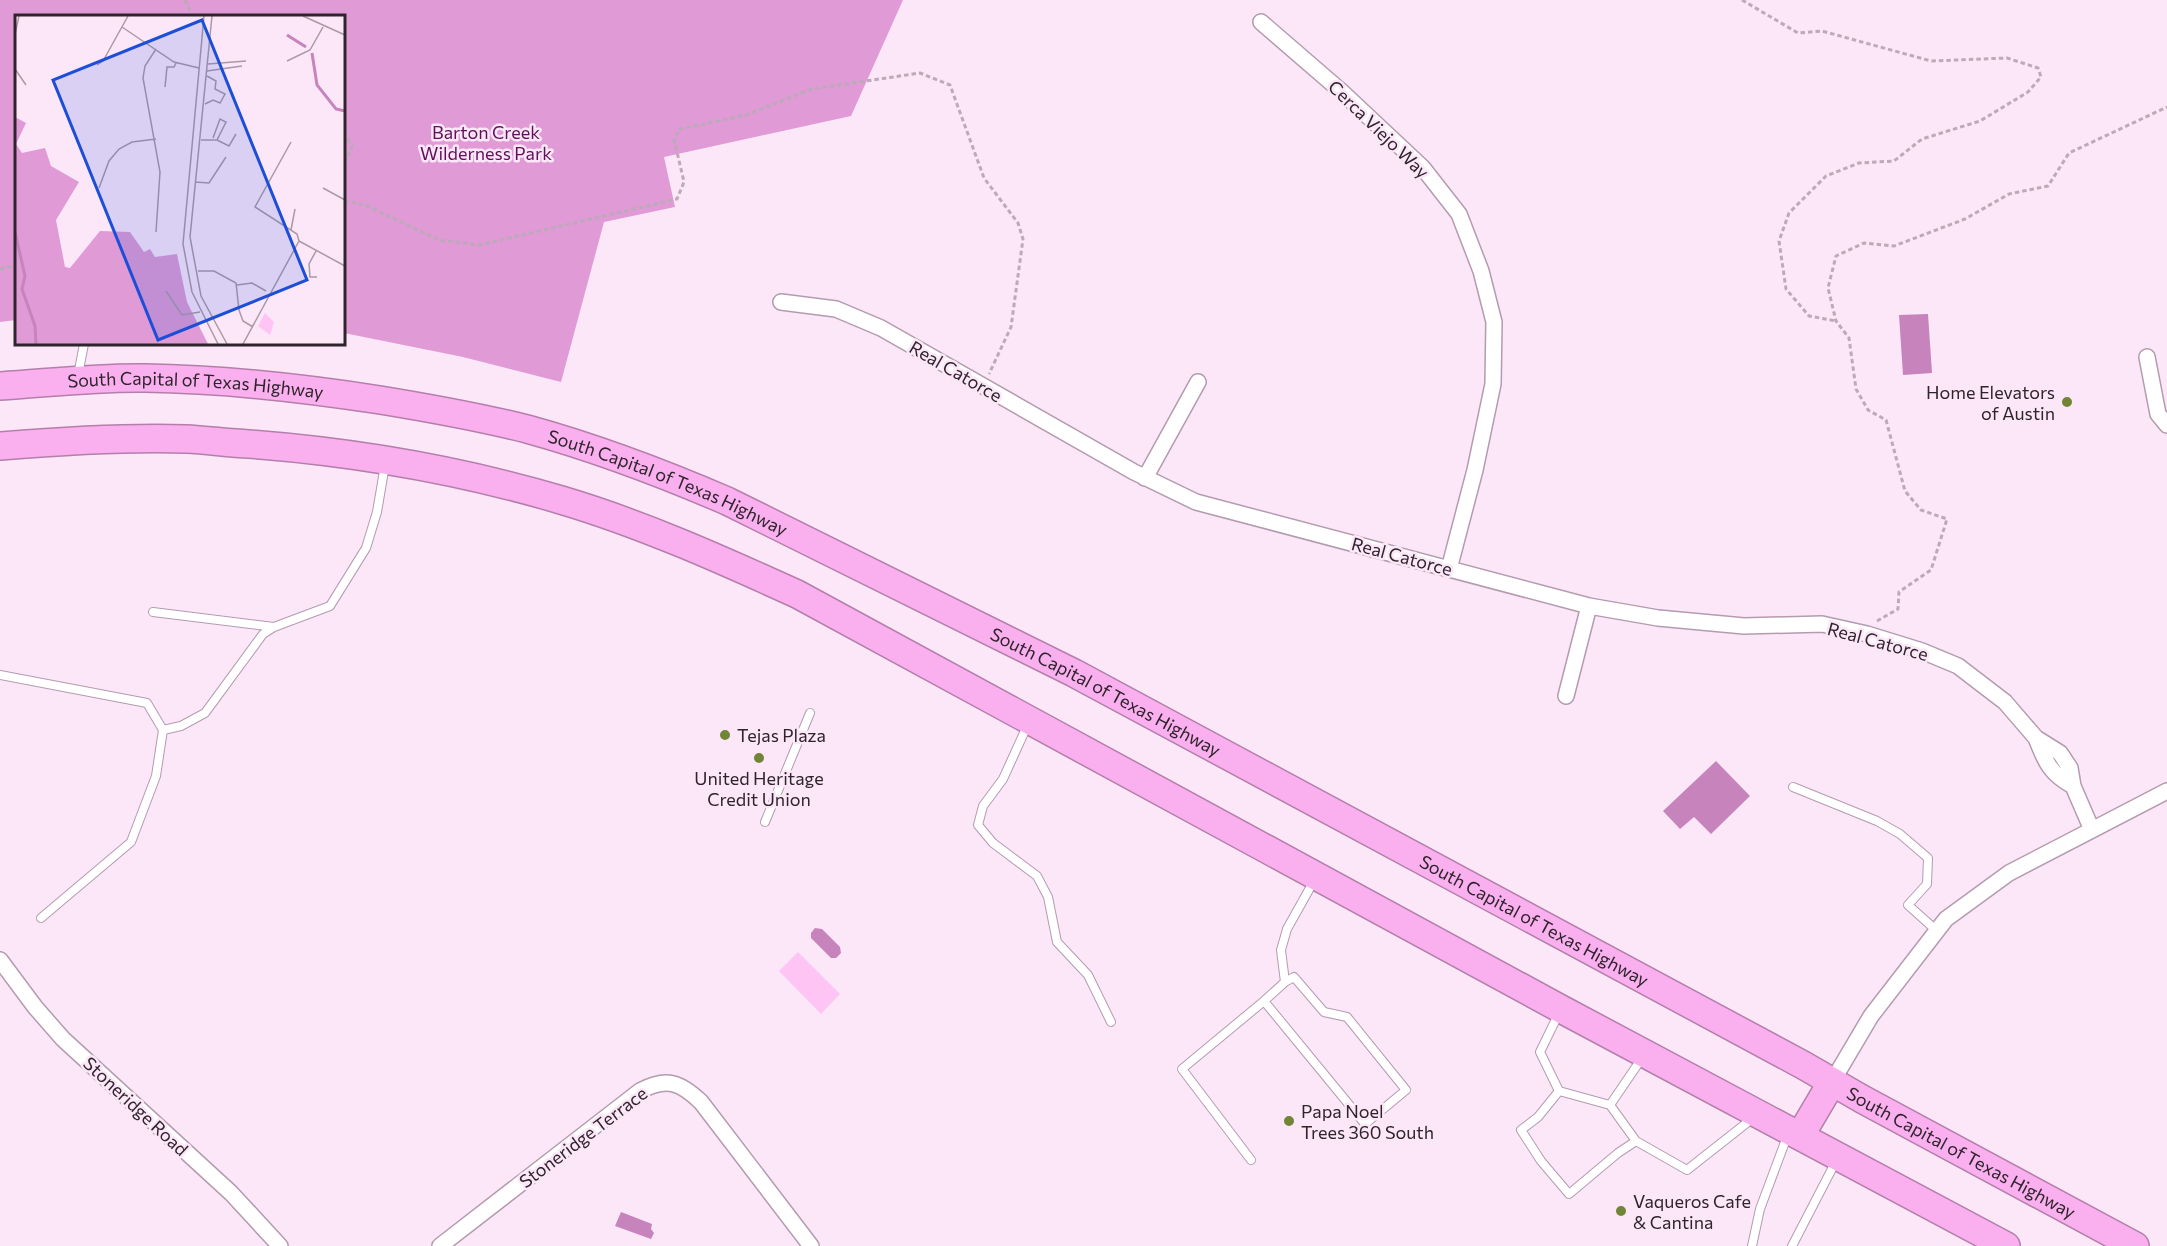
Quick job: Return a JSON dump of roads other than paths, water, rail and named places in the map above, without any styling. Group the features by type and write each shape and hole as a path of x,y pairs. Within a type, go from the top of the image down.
{"highway":[{"name":"South Capital of Texas Highway","path":"0,386 143,378 243,382 323,391 431,408 526,429 619,458 679,480 728,501 1074,673 2135,1246"},
{"path":"0,446 98,439 187,439 288,446 386,460 474,477 561,500 715,557 796,594 1562,1009 2006,1246"},
{"path":"1795,1133 1832,1082"}],"street":[{"name":"Cerca Viejo Way","path":"1261,22 1342,92 1423,168 1459,214 1481,271 1494,322 1494,384 1475,470 1449,569"},
{"name":"Real Catorce","path":"780,302 836,309 881,328 1145,478 1196,502 1589,606 1658,618 1744,626 1822,624 1867,634 1922,651 1958,666 2005,702 2036,738 2045,760 2057,778 2073,786 2092,830"},
{"path":"2147,357 2158,414 2167,424"},
{"path":"1145,478 1198,382"},
{"path":"1566,696 1589,606"},
{"path":"1832,1082 1871,1016 1946,919 2009,873 2167,791"},
{"name":"Stoneridge Road","path":"0,960 35,1007 63,1039 231,1193 280,1246"},
{"name":"Stoneridge Terrace","path":"440,1246 640,1091 662,1082 687,1089 701,1102 811,1246"}],"lane":[{"path":"77,381 84,345"},
{"path":"164,730 181,726 205,712 263,634 274,627 330,606 366,548 377,512 386,460"},
{"path":"153,612 274,627"},
{"path":"0,675 147,703 164,730 156,776 131,842 41,918"},
{"path":"765,822 810,713"},
{"path":"1030,719 1003,779 983,806 978,825 993,843 1037,876 1048,897 1057,942 1088,975 1111,1022"},
{"path":"1793,787 1877,821 1900,834 1928,858 1927,884 1908,905 1937,931"},
{"path":"1285,982 1281,950 1287,929 1317,875"},
{"path":"1251,1160 1182,1069 1285,982 1294,977 1324,1012 1347,1017 1406,1090 1365,1124 1264,1001"},
{"path":"1562,1009 1540,1052 1559,1091 1610,1105 1636,1141 1687,1170 1759,1113"},
{"path":"1610,1105 1646,1053"},
{"path":"1559,1091 1538,1118 1521,1130 1541,1161 1569,1194 1636,1141"},
{"path":"1752,1246 1760,1209 1795,1133"},
{"path":"1792,1246 1838,1157"}],"place":[{"name":"Home Elevators of Austin","path":"2067,402"},
{"name":"Tejas Plaza","path":"725,735"},
{"name":"United Heritage Credit Union","path":"759,758"},
{"name":"Papa Noel Trees 360 South","path":"1289,1121"},
{"name":"Vaqueros Cafe & Cantina","path":"1621,1211"}],"park label":[{"name":"Barton Creek Wilderness Park","path":"486,142"}]}
